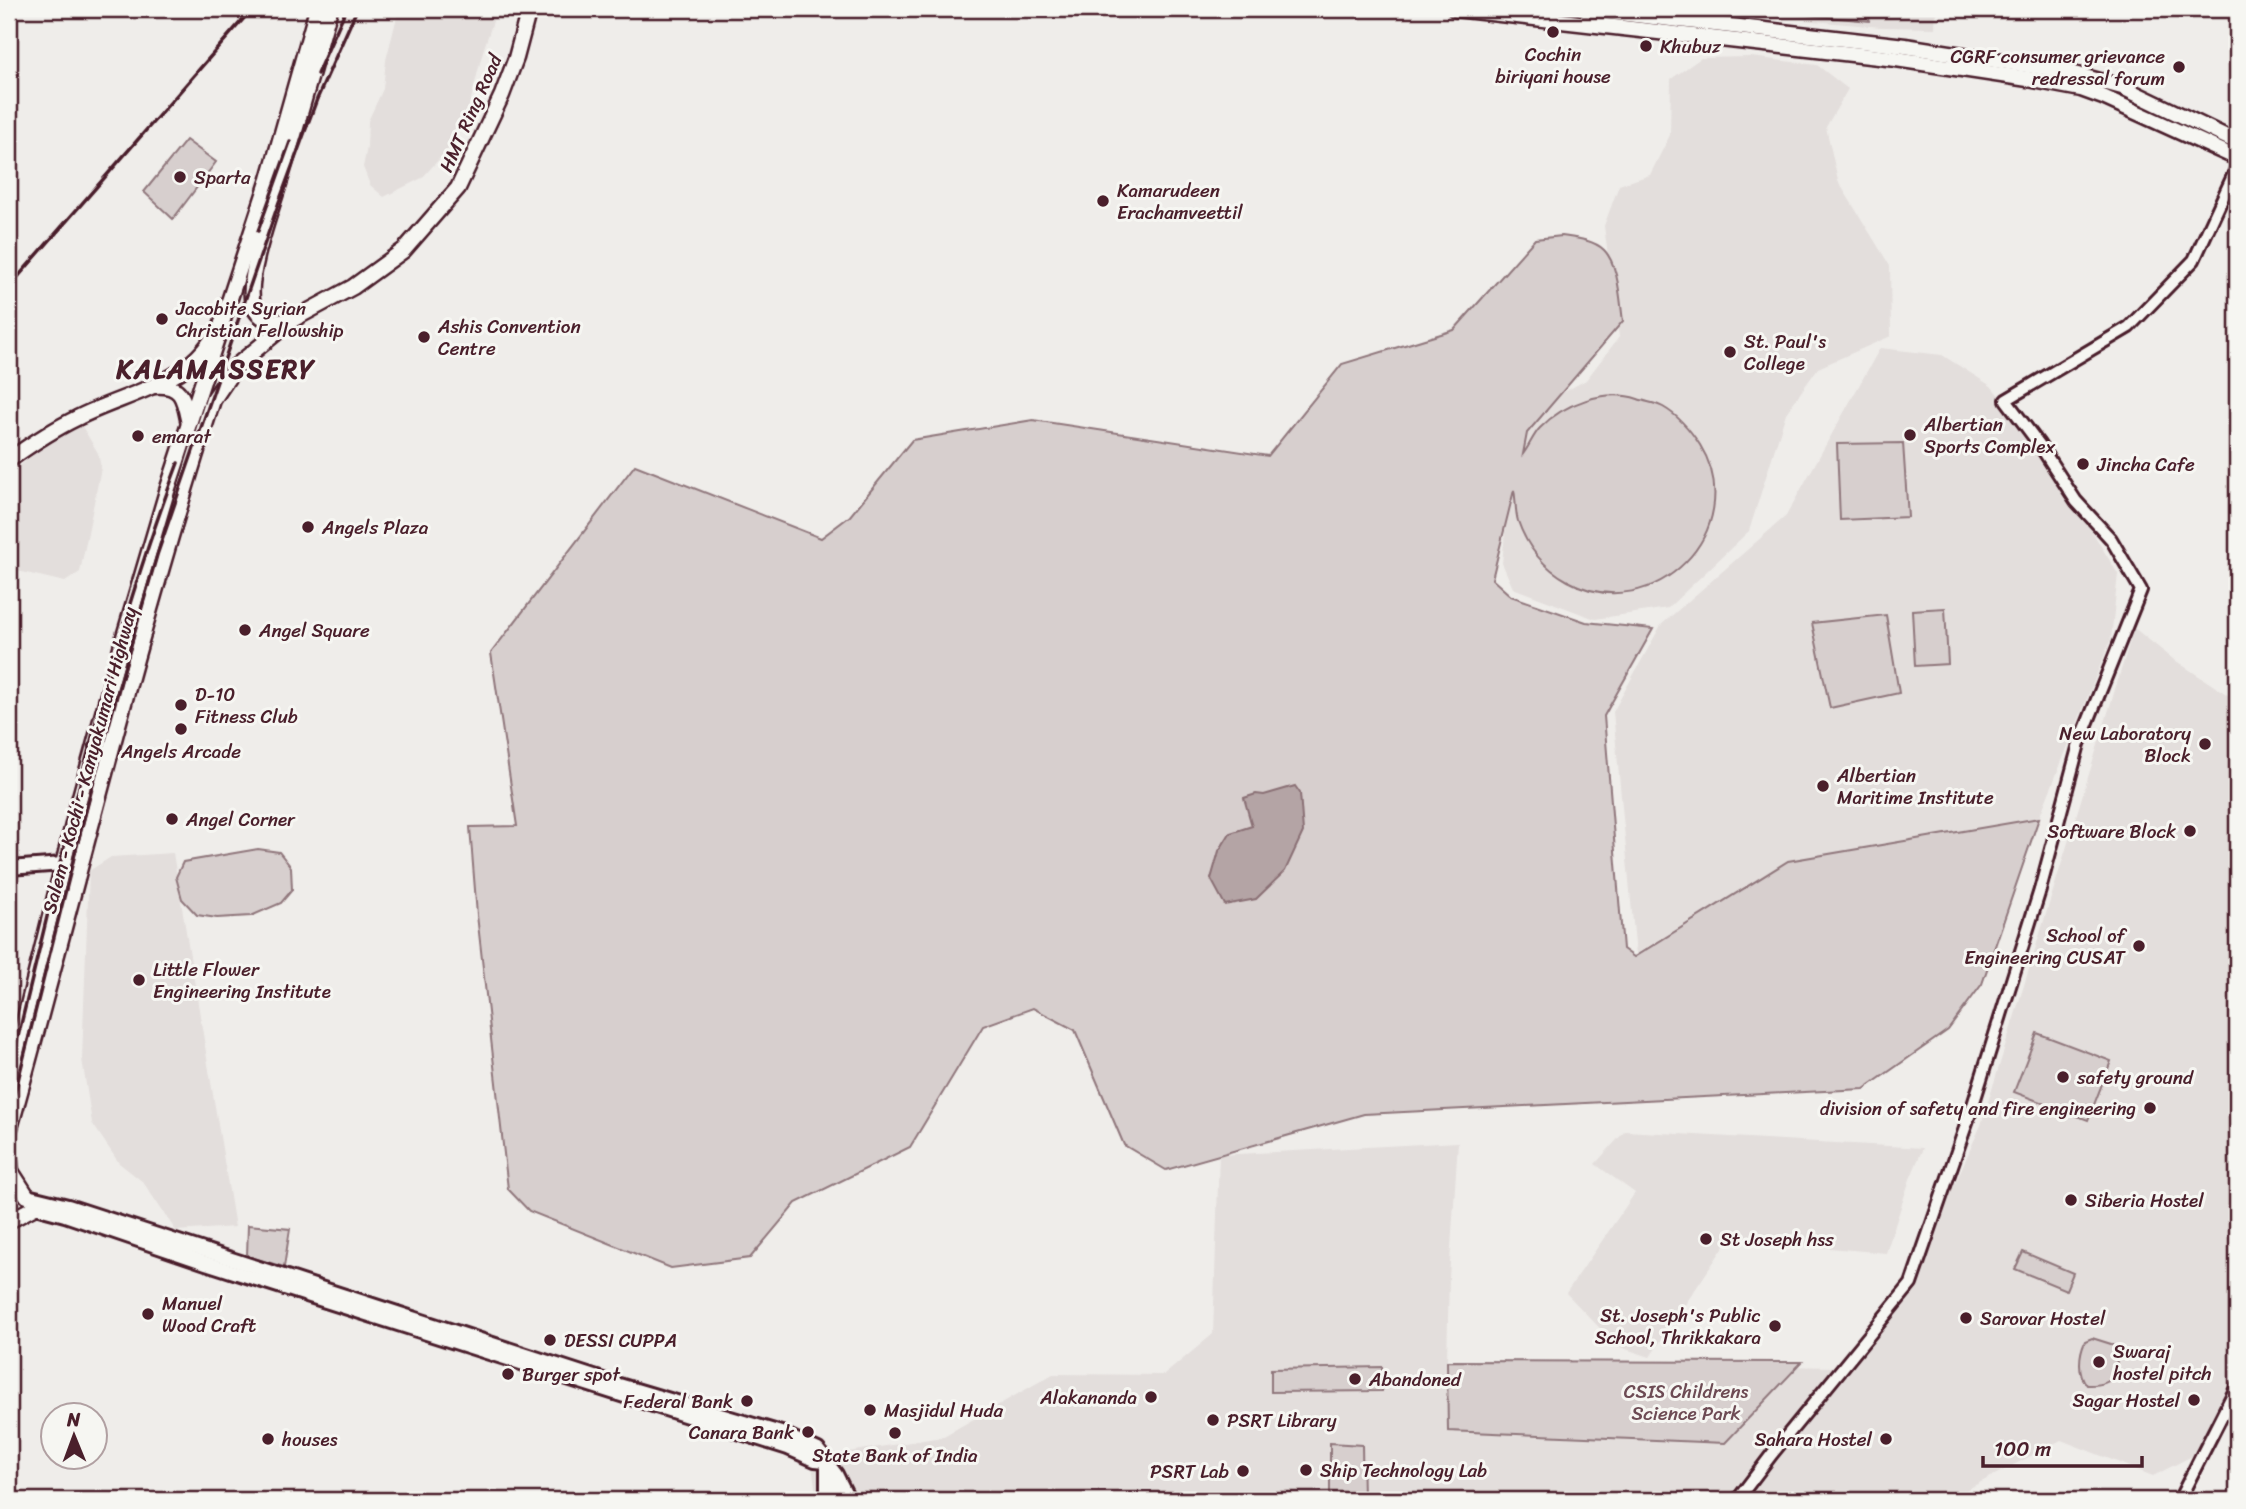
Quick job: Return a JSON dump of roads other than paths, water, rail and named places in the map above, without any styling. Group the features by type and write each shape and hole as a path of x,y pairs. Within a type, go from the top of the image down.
{"main road":[{"path":"292,320 280,323 267,320 253,306 252,298 257,255 314,42 317,9"},
{"path":"314,42 330,9"},
{"name":"HMT Ring Road","path":"213,400 236,366 292,320 353,287 404,250 458,188 502,95 516,58 529,9"},
{"path":"1455,9 1532,13 1905,46 2059,70 2122,88 2237,142"},
{"path":"1584,9 2081,89 2157,120 2237,158"},
{"name":"Salem - Kochi - Kanyakumari Highway","path":"9,1082 63,864 118,660 189,425 314,42"},
{"path":"9,460 77,418 155,386 198,358 223,321"},
{"path":"155,386 174,388 180,393 189,425"},
{"name":"Salem - Kochi - Kanyakumari Highway","path":"9,1132 134,665 213,400"},
{"path":"118,660 134,665"},
{"path":"9,868 63,864"},
{"path":"9,1153 11,1171 31,1202"},
{"path":"9,1221 31,1202 68,1206 619,1385 782,1433 805,1448 816,1460 827,1461 828,1500"}],"street":[{"path":"1737,1500 1911,1284 1973,1105 2040,890 2079,744 2141,590 2111,539 2076,501 2006,400 2129,327 2194,260 2237,167"},
{"path":"2179,1500 2237,1386"},
{"path":"827,1461 837,1500"},
{"path":"827,1461 850,1500"}],"railway":[{"path":"9,287 252,9"},
{"path":"317,74 346,9"},
{"path":"9,1116 104,738 157,555 279,202 317,99 357,9"},
{"path":"258,231 290,142"},
{"path":"9,1073 105,689 151,537 178,463"}],"place":[{"name":"Cochin biriyani house","path":"1553,32"},
{"name":"Khubuz","path":"1646,46"},
{"name":"CGRF consumer grievance redressal forum","path":"2179,67"},
{"name":"Sparta","path":"180,177"},
{"name":"Kamarudeen Erachamveettil","path":"1103,201"},
{"name":"Jacobite Syrian Christian Fellowship","path":"162,319"},
{"name":"Ashis Convention Centre","path":"424,337"},
{"name":"St. Paul's College","path":"1730,352"},
{"name":"Albertian Sports Complex","path":"1910,435"},
{"name":"emarat","path":"138,436"},
{"name":"Jincha Cafe","path":"2083,464"},
{"name":"Angels Plaza","path":"308,527"},
{"name":"Angel Square","path":"245,630"},
{"name":"D-10 Fitness Club","path":"181,705"},
{"name":"Angels Arcade","path":"181,729"},
{"name":"New Laboratory Block","path":"2205,744"},
{"name":"Albertian Maritime Institute","path":"1823,786"},
{"name":"Angel Corner","path":"172,819"},
{"name":"Software Block","path":"2190,831"},
{"name":"School of Engineering CUSAT","path":"2139,946"},
{"name":"Little Flower Engineering Institute","path":"139,980"},
{"name":"safety ground","path":"2063,1077"},
{"name":"division of safety and fire engineering","path":"2150,1108"},
{"name":"Siberia Hostel","path":"2071,1200"},
{"name":"St Joseph hss","path":"1706,1239"},
{"name":"Manuel Wood Craft","path":"148,1314"},
{"name":"Sarovar Hostel","path":"1966,1318"},
{"name":"St. Joseph's Public School, Thrikkakara","path":"1775,1326"},
{"name":"DESSI CUPPA","path":"550,1340"},
{"name":"Swaraj hostel pitch","path":"2099,1362"},
{"name":"Burger spot","path":"508,1374"},
{"name":"Abandoned","path":"1355,1379"},
{"name":"Alakananda","path":"1151,1397"},
{"name":"Sagar Hostel","path":"2194,1400"},
{"name":"Federal Bank","path":"747,1401"},
{"name":"Masjidul Huda","path":"870,1410"},
{"name":"PSRT Library","path":"1213,1420"},
{"name":"Canara Bank","path":"808,1432"},
{"name":"State Bank of India","path":"895,1433"},
{"name":"houses","path":"268,1439"},
{"name":"Sahara Hostel","path":"1886,1439"},
{"name":"Ship Technology Lab","path":"1306,1470"},
{"name":"PSRT Lab","path":"1243,1471"}],"district":[{"name":"KALAMASSERY","path":"216,369"}],"park label":[{"name":"CSIS Childrens Science Park","path":"1686,1402"}]}
